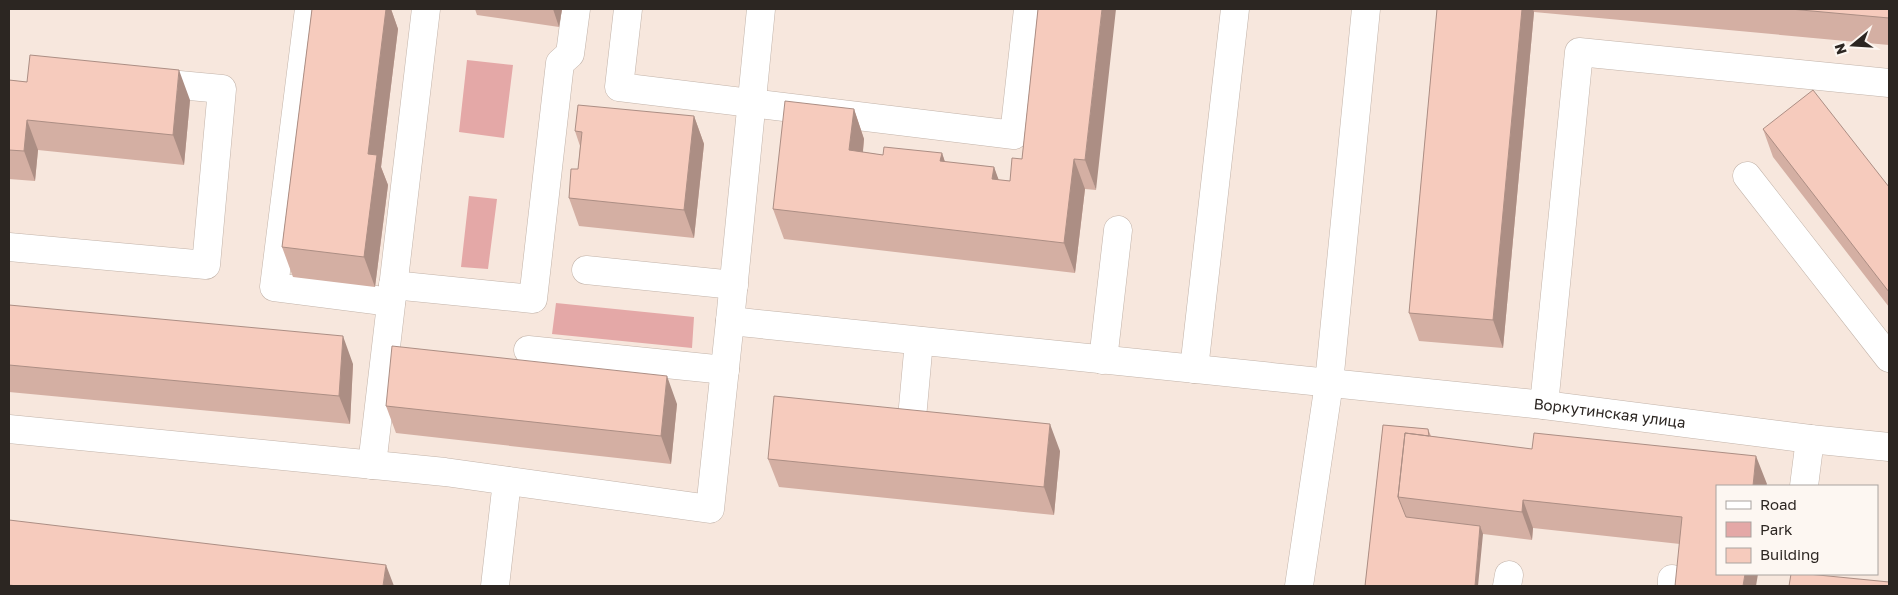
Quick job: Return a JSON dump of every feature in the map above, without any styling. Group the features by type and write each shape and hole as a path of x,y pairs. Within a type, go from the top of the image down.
{"street":[{"path":"309,9 274,287 533,298 560,63 570,54 576,9"},
{"path":"372,465 426,9"},
{"path":"628,9 619,87 1014,136 1028,9"},
{"path":"9,429 445,472 710,509 761,9"},
{"path":"1194,369 1235,9"},
{"path":"1299,586 1329,383 1366,9"},
{"path":"1544,406 1579,52 1889,83"},
{"path":"9,247 206,265 222,89 126,80"},
{"path":"1747,176 1889,358"},
{"path":"1103,360 1118,230"},
{"path":"586,270 734,286"},
{"name":"Воркутинская улица","path":"730,321 1544,406 1810,440 1889,447"},
{"path":"912,418 919,341"},
{"path":"528,350 725,370"},
{"path":"1804,485 1810,440"},
{"path":"496,586 507,481"}],"green space":[{"path":"467,60 513,65 504,138 459,132"},
{"path":"469,196 497,199 488,269 461,267"},
{"path":"556,303 694,317 692,348 552,334"}],"building":[{"path":"312,9 386,9 368,154 377,155 364,257 282,247"},
{"path":"1038,9 1102,9 1085,160 1074,159 1064,243 773,209 785,101 854,109 849,150 883,155 884,147 942,153 940,161 994,167 992,179 1010,181 1012,158 1022,159"},
{"path":"1437,9 1522,9 1493,320 1409,313"},
{"path":"1790,9 1889,9 1889,18"},
{"path":"30,55 179,70 173,135 27,120 24,151 9,150 9,80 27,82"},
{"path":"1813,90 1889,187 1889,292 1763,129"},
{"path":"578,105 694,116 684,210 569,198 571,169 578,169 582,132 575,131"},
{"path":"9,305 343,336 339,396 9,365"},
{"path":"392,346 667,376 661,436 386,406"},
{"path":"774,396 1050,424 1044,487 768,459"},
{"path":"1383,425 1428,429 1429,436 1405,433 1398,497 1406,517 1480,526 1475,586 1365,586"},
{"path":"1405,433 1532,449 1534,433 1756,456 1753,485 1716,485 1716,575 1745,575 1743,586 1675,586 1682,517 1523,500 1522,512 1398,497"},
{"path":"9,520 386,565 383,586 9,585"},
{"path":"1791,575 1818,575 1889,582 1889,586 1789,586"}]}
